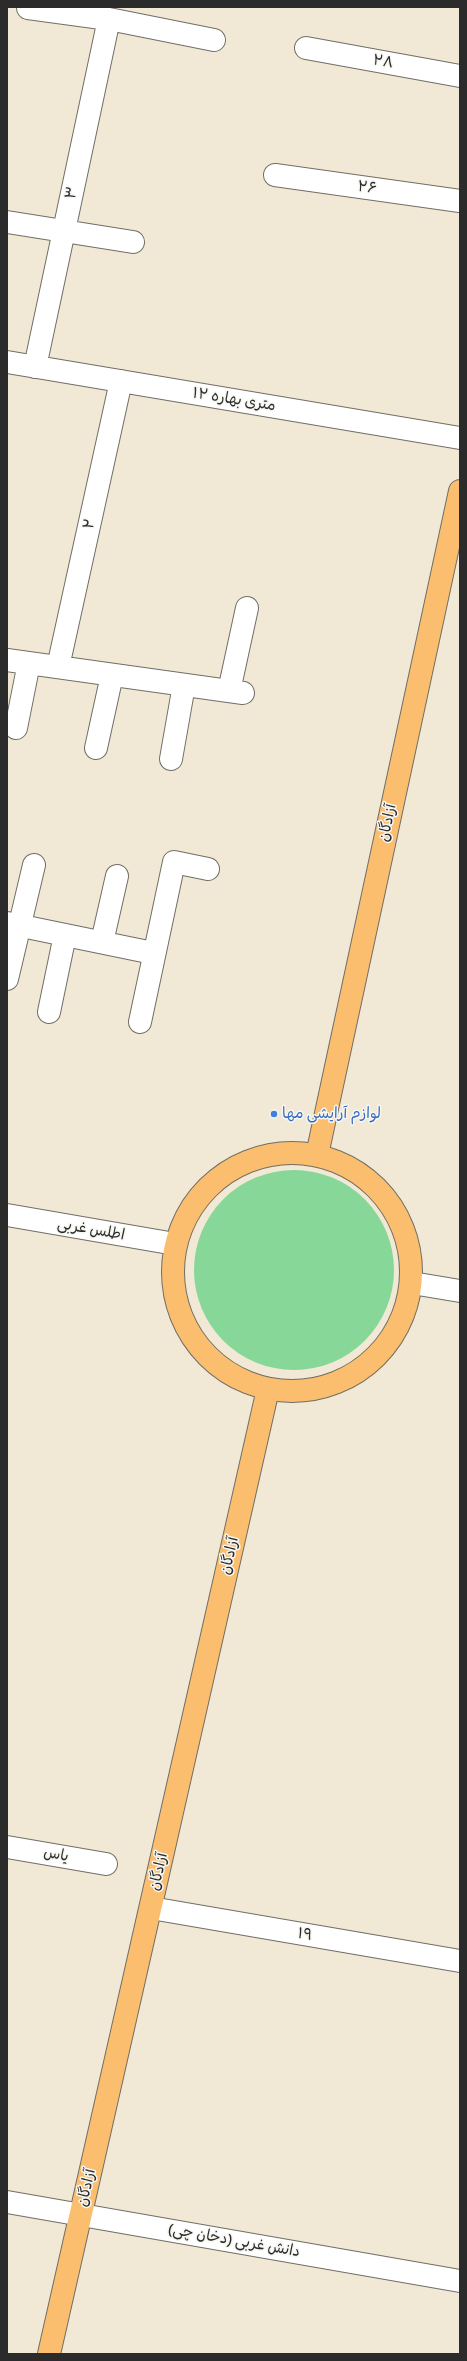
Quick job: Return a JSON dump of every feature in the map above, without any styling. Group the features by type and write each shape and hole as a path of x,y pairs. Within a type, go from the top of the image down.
{"main road":[{"name":"آزادگان","path":"317,1155 460,491"},
{"path":"280,1153 317,1155 350,1167 361,1175 377,1188 398,1216 410,1248 412,1283 404,1315 388,1344 364,1368 334,1383 302,1391 268,1389 232,1375 203,1351 182,1319 173,1282 176,1244 189,1210 213,1182 244,1163 280,1153"},
{"name":"آزادگان","path":"48,2354 151,1908 268,1389"}],"street":[{"path":"28,8 109,19 214,40"},
{"name":"۳","path":"35,367 109,19"},
{"name":"۲۸","path":"306,48 460,76"},
{"name":"۲۶","path":"275,175 460,201"},
{"path":"7,222 133,242"},
{"name":"۱۲ متری بهاره","path":"7,362 460,438"},
{"name":"۲","path":"58,667 121,381"},
{"path":"7,660 236,692 247,608"},
{"path":"16,728 29,663"},
{"path":"96,748 112,675"},
{"path":"171,759 184,685"},
{"path":"140,1022 153,953 174,862 208,869"},
{"path":"7,979 13,924 34,865"},
{"path":"102,942 117,876"},
{"path":"13,924 153,953"},
{"path":"49,1012 65,935"},
{"name":"اطلس غربی","path":"7,1215 176,1244"},
{"path":"412,1283 460,1292"},
{"name":"یاس","path":"7,1847 106,1864"},
{"name":"۱۹","path":"151,1908 460,1962"},
{"name":"دانش غربی (دخان چی)","path":"7,2202 460,2281"}],"green space":[{"path":"284,1170 304,1170 323,1174 341,1182 365,1199 377,1214 390,1241 394,1260 394,1280 390,1299 377,1326 365,1341 350,1353 323,1366 304,1370 284,1370 265,1366 247,1358 223,1341 211,1326 198,1299 194,1280 194,1260 198,1241 206,1223 223,1199 238,1187 265,1174"}],"place":[{"name":"لوازم آرایشی مها","path":"274,1114"}]}
